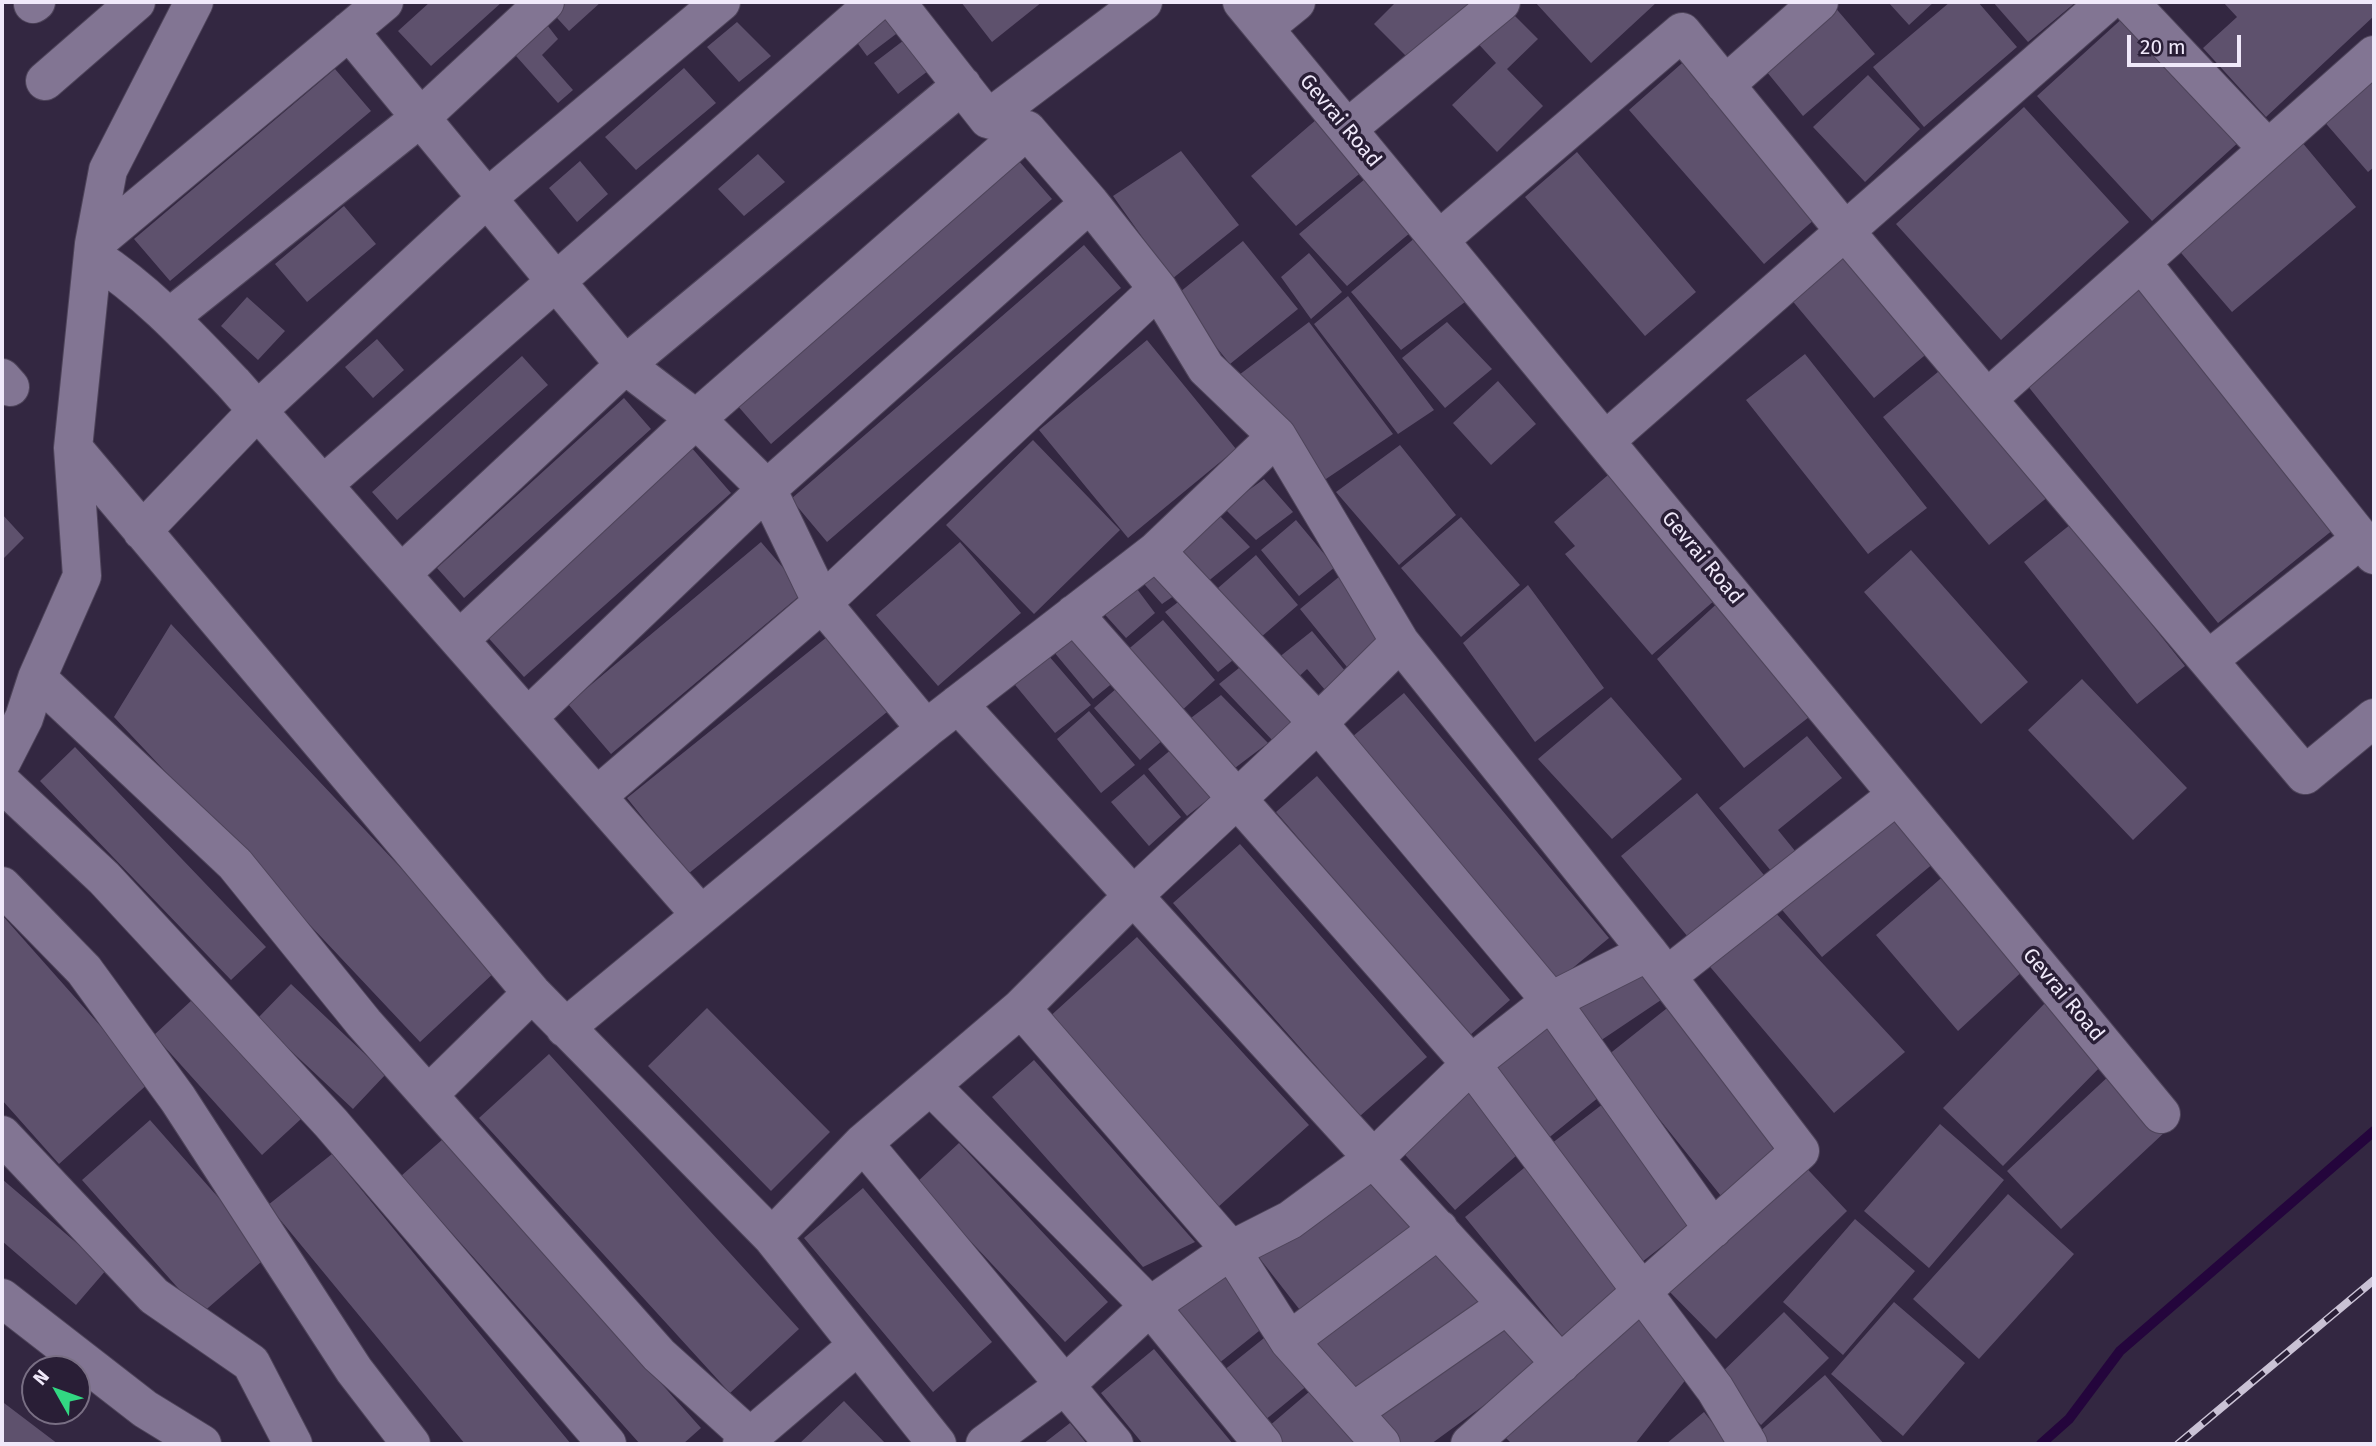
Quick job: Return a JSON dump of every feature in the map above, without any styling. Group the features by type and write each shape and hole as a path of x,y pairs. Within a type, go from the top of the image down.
{"street":[{"path":"45,81 136,2"},
{"path":"2,761 24,718 37,678 82,576 73,448 94,250 108,170 194,2"},
{"path":"94,250 384,2"},
{"path":"170,317 420,118 545,2"},
{"path":"142,531 257,411 487,198 721,2"},
{"path":"324,484 876,2"},
{"path":"896,2 988,119 1027,130 1090,203 1158,289 1206,368 1277,436 1400,642 1657,964 1800,1151 1471,1444"},
{"path":"988,119 1143,2"},
{"path":"1253,15 1296,2"},
{"path":"1347,129 1501,2"},
{"path":"1726,85 1819,2"},
{"path":"1605,441 2107,2"},
{"path":"2129,2 2268,149"},
{"name":"Gevrai Road","path":"1253,15 2161,1114"},
{"path":"349,32 625,365 696,419 768,489 822,603 926,729"},
{"path":"1439,240 1682,32 1844,230 2305,775 2374,718"},
{"path":"1987,399 2374,55"},
{"path":"402,573 625,365 962,85"},
{"path":"460,639 696,419 1027,130"},
{"path":"528,717 768,489 1090,203"},
{"path":"94,250 170,317 324,484 701,915"},
{"path":"2141,262 2368,547 2207,660"},
{"path":"597,796 822,603 1158,289"},
{"path":"565,1028 926,729 1156,551 1277,436"},
{"path":"73,448 532,993 772,1237 937,1444"},
{"path":"1156,551 1318,723 1551,1001 1713,1229"},
{"path":"1074,614 1471,1064 1715,1388 1748,1444"},
{"path":"772,1237 863,1143 933,1087 1021,1008 1134,894 1318,723 1400,642"},
{"path":"37,678 235,864 364,1024 659,1355 746,1440 858,1345"},
{"path":"958,704 1561,1364"},
{"path":"2,783 104,878 331,1123 607,1444"},
{"path":"985,1444 1065,1384 1150,1306 1231,1250 1290,1220 1374,1158 1471,1064 1551,1001 1657,964 1898,795"},
{"path":"2,886 84,970 178,1099 354,1370 411,1444"},
{"path":"428,1095 532,993"},
{"path":"1021,1008 1231,1250 1289,1341 1381,1444"},
{"path":"933,1087 1150,1306 1263,1444"},
{"path":"2,1135 154,1296 251,1363 293,1444"},
{"path":"863,1143 1114,1444"},
{"path":"1289,1341 1438,1229"},
{"path":"2,1298 145,1409 202,1444"},
{"path":"1353,1412 1507,1305"}],"building":[{"path":"430,2 502,2 431,66 398,31"},
{"path":"555,2 601,2 569,31 548,8"},
{"path":"961,2 1042,2 992,42"},
{"path":"1396,2 1480,2 1415,65 1374,24"},
{"path":"1535,2 1657,2 1591,63"},
{"path":"1888,2 1934,2 1909,25"},
{"path":"1950,2 1978,2 2017,47 1924,127 1873,67"},
{"path":"1993,2 2076,2 2028,42"},
{"path":"2223,2 2374,2 2374,16 2266,117 2203,48 2237,17"},
{"path":"1833,5 1875,54 1803,116 1762,66"},
{"path":"1506,7 1538,39 1507,69 1543,106 1497,152 1452,105 1496,63 1473,38"},
{"path":"887,8 904,28 867,56 853,37"},
{"path":"2126,15 2241,140 2152,221 2037,96"},
{"path":"541,17 558,39 542,55 573,90 558,103 508,47"},
{"path":"737,22 771,56 739,82 707,47"},
{"path":"912,34 937,64 898,94 874,63"},
{"path":"1689,57 1824,211 1764,264 1629,110"},
{"path":"684,68 716,103 636,170 605,137"},
{"path":"335,69 371,111 170,281 134,239"},
{"path":"1868,75 1920,129 1865,182 1813,127"},
{"path":"2374,75 2374,167 2368,172 2322,119"},
{"path":"2024,107 2129,222 2001,340 1896,224"},
{"path":"1324,113 1369,166 1296,226 1251,176"},
{"path":"2301,141 2356,207 2232,312 2176,247"},
{"path":"1181,151 1239,225 1172,279 1113,196"},
{"path":"1577,152 1696,292 1645,336 1525,197"},
{"path":"758,154 785,182 744,216 718,189"},
{"path":"1018,160 1052,199 771,444 737,405"},
{"path":"580,161 608,194 577,222 549,188"},
{"path":"1371,174 1417,227 1347,286 1299,234"},
{"path":"344,206 376,244 307,302 275,264"},
{"path":"1423,231 1477,293 1401,350 1351,292"},
{"path":"1243,241 1298,309 1230,364 1175,296"},
{"path":"1084,245 1121,288 827,542 791,499"},
{"path":"1846,252 1930,351 1874,398 1790,298"},
{"path":"1309,253 1342,292 1311,319 1281,277"},
{"path":"2140,286 2334,529 2218,623 2023,380"},
{"path":"1348,296 1434,410 1398,434 1314,324"},
{"path":"247,297 285,331 258,360 221,326"},
{"path":"1309,322 1393,434 1323,481 1239,375"},
{"path":"1447,322 1492,369 1445,408 1402,358"},
{"path":"377,339 404,370 373,398 345,367"},
{"path":"1147,340 1236,449 1128,538 1039,430"},
{"path":"1805,354 1927,508 1868,554 1746,400"},
{"path":"522,356 548,385 397,520 372,492"},
{"path":"1944,367 2049,496 1989,545 1883,417"},
{"path":"1498,381 1536,424 1491,465 1453,423"},
{"path":"624,398 651,429 464,598 437,568"},
{"path":"1033,440 1120,530 1034,614 946,525"},
{"path":"1400,445 1456,515 1399,565 1336,492"},
{"path":"691,447 731,493 524,677 483,632"},
{"path":"1616,468 1723,593 1652,655 1565,554 1575,546 1554,522"},
{"path":"1264,479 1293,512 1256,540 1224,508"},
{"path":"1217,513 1250,547 1206,583 1175,545"},
{"path":"2,514 24,538 2,560"},
{"path":"1461,517 1520,585 1461,637 1401,568"},
{"path":"1296,520 1335,567 1299,596 1261,550"},
{"path":"2071,524 2185,666 2137,704 2024,562"},
{"path":"761,542 804,592 611,754 568,704"},
{"path":"960,542 1021,613 938,686 876,615"},
{"path":"1911,550 2028,682 1981,724 1864,592"},
{"path":"1256,555 1298,605 1260,638 1218,588"},
{"path":"1160,560 1184,589 1162,604 1137,576"},
{"path":"1340,576 1387,634 1347,667 1300,609"},
{"path":"1131,581 1155,613 1126,638 1099,608"},
{"path":"1528,585 1604,688 1535,742 1463,643"},
{"path":"1190,593 1242,653 1218,672 1165,612"},
{"path":"1723,598 1818,710 1744,768 1657,659"},
{"path":"1163,620 1215,680 1178,714 1125,652"},
{"path":"1077,623 1120,677 1093,699 1049,646"},
{"path":"171,624 497,970 420,1042 114,717"},
{"path":"1312,631 1346,672 1326,691 1307,669 1291,684 1273,662"},
{"path":"827,637 887,712 688,874 627,798"},
{"path":"1042,648 1091,705 1055,733 1006,674"},
{"path":"1249,660 1303,717 1274,742 1219,684"},
{"path":"2082,679 2187,788 2133,840 2028,730"},
{"path":"1125,681 1172,732 1140,760 1094,708"},
{"path":"1404,693 1609,938 1557,981 1352,737"},
{"path":"1221,695 1268,743 1231,771 1187,721"},
{"path":"1611,697 1682,779 1612,839 1538,759"},
{"path":"1089,711 1135,765 1101,793 1057,739"},
{"path":"1807,736 1842,778 1778,830 1800,857 1776,877 1719,808"},
{"path":"1179,743 1221,789 1187,816 1148,769"},
{"path":"75,747 266,947 231,980 40,781"},
{"path":"1144,774 1181,817 1149,846 1111,802"},
{"path":"1317,776 1510,1000 1469,1036 1276,812"},
{"path":"1697,793 1768,880 1693,943 1621,856"},
{"path":"1897,805 1941,857 1822,957 1778,905"},
{"path":"1240,844 1427,1057 1360,1116 1173,903"},
{"path":"1947,873 2027,967 1958,1031 1876,935"},
{"path":"1772,909 1905,1052 1834,1113 1706,962"},
{"path":"2,915 150,1082 59,1164 2,1100"},
{"path":"1137,937 1309,1125 1217,1208 1046,1020"},
{"path":"1646,959 1670,994 1597,1043 1574,1009"},
{"path":"291,984 386,1074 353,1109 257,1019"},
{"path":"192,1000 301,1119 262,1155 154,1035"},
{"path":"1676,1001 1788,1142 1721,1196 1608,1055"},
{"path":"2046,1002 2106,1061 2003,1166 1943,1108"},
{"path":"707,1008 830,1132 771,1191 648,1066"},
{"path":"1551,1014 1604,1093 1546,1140 1490,1068"},
{"path":"549,1054 799,1329 730,1393 479,1118"},
{"path":"1034,1060 1195,1242 1143,1267 992,1097"},
{"path":"2112,1073 2166,1131 2061,1229 2007,1171"},
{"path":"1468,1084 1526,1147 1455,1210 1398,1147"},
{"path":"1608,1100 1698,1218 1637,1266 1547,1147"},
{"path":"150,1120 269,1255 201,1314 82,1180"},
{"path":"1940,1124 2004,1180 1929,1268 1864,1211"},
{"path":"443,1139 701,1428 683,1444 640,1444 401,1176"},
{"path":"959,1143 1108,1302 1065,1342 916,1183"},
{"path":"332,1154 571,1444 465,1444 268,1205"},
{"path":"1796,1157 1847,1211 1716,1339 1664,1286"},
{"path":"1530,1163 1627,1282 1562,1336 1465,1217"},
{"path":"1371,1167 1416,1226 1303,1314 1257,1255"},
{"path":"2,1179 107,1269 76,1305 2,1241"},
{"path":"863,1188 992,1342 933,1392 804,1238"},
{"path":"2008,1194 2074,1254 1979,1359 1913,1299"},
{"path":"1855,1219 1915,1271 1843,1355 1783,1302"},
{"path":"1435,1244 1488,1306 1358,1395 1311,1335"},
{"path":"1225,1267 1269,1323 1213,1368 1168,1312"},
{"path":"1894,1302 1965,1363 1903,1436 1831,1374"},
{"path":"1640,1305 1687,1378 1635,1444 1512,1444 1504,1436"},
{"path":"1784,1312 1829,1358 1761,1425 1715,1379"},
{"path":"1505,1317 1543,1362 1431,1444 1397,1444 1372,1410"},
{"path":"1274,1330 1314,1380 1259,1425 1218,1375"},
{"path":"1154,1349 1233,1444 1143,1444 1101,1393"},
{"path":"1825,1375 1884,1444 1755,1444 1751,1439"},
{"path":"1317,1385 1369,1444 1274,1444 1261,1433"},
{"path":"844,1401 886,1444 799,1444"},
{"path":"4,1403 21,1416 21,1425 33,1425 58,1444 2,1444"},
{"path":"1704,1412 1729,1444 1666,1444"},
{"path":"1070,1423 1087,1444 1043,1444"}],"waterway":[{"path":"2041,1444 2069,1419 2120,1351 2374,1131"}],"railway":[{"path":"2178,1444 2374,1280"}]}
